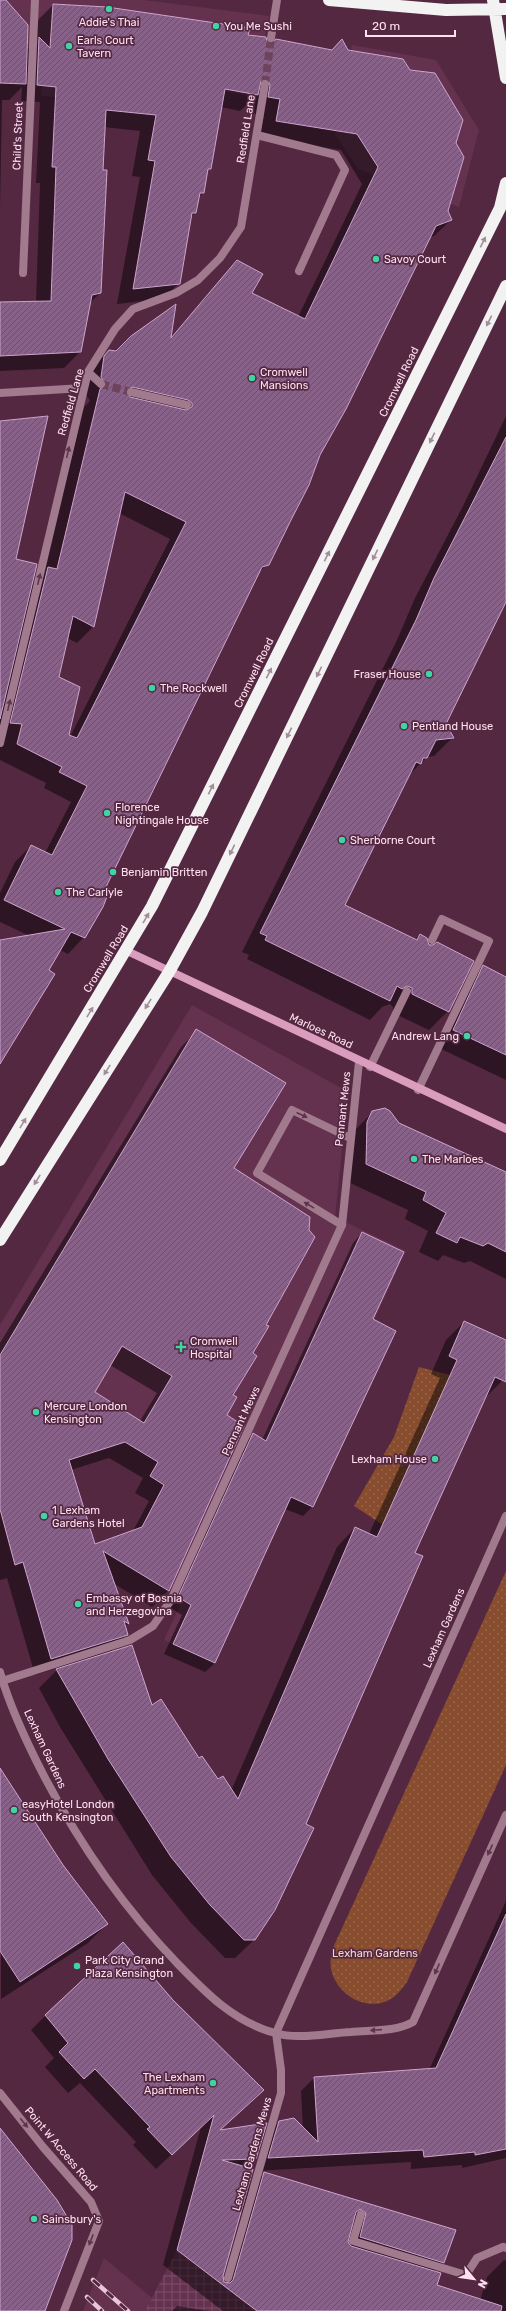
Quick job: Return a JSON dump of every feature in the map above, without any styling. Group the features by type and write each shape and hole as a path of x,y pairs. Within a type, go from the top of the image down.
{"highway":[{"path":"329,0 446,10 493,5 505,0"},
{"path":"493,5 506,10"},
{"path":"493,5 506,78"},
{"name":"Cromwell Road","path":"0,1160 127,951 160,892 500,208 506,183"},
{"path":"1,1236 169,972 202,912 506,286"}],"street":[{"name":"Child's Street","path":"24,273 35,0"},
{"path":"271,38 277,0"},
{"name":"Redfield Lane","path":"0,743 88,372 115,329 134,309 176,293 198,280 220,258 241,226 265,84"},
{"path":"257,135 336,155 345,170 299,271"},
{"path":"88,372 100,384"},
{"path":"0,394 83,388"},
{"path":"131,392 187,405"},
{"path":"418,1090 489,941 442,919 432,940"},
{"name":"Marloes Road","path":"127,951 418,1090 506,1129"},
{"path":"370,1067 407,991"},
{"name":"Pennant Mews","path":"2,1681 130,1640 153,1626 172,1600 342,1225 359,1062"},
{"path":"342,1225 257,1173 292,1110 350,1138"},
{"name":"Lexham Gardens","path":"276,2034 506,1516"},
{"name":"Lexham Gardens","path":"0,1672 2,1681 26,1741 67,1819 97,1867 125,1904 164,1949 214,2001 246,2021 276,2034 299,2036 393,2028 413,2022 506,1815"},
{"name":"Lexham Gardens Mews","path":"228,2278 281,2093 281,2070 276,2034"},
{"name":"Point W Access Road","path":"0,2093 91,2202 99,2221 64,2311"},
{"path":"361,2214 353,2241 466,2276 477,2258 504,2247"}],"shaded area":[{"path":"0,0 144,0 269,16 253,97 153,77 148,105 41,96 44,45 23,43"},
{"path":"352,45 436,60 479,130 459,207 358,169 335,134"},
{"name":"Cromwell Hospital","path":"192,1005 348,1092 335,1217 406,1251 215,1663 164,1640 185,1594 135,1571 129,1554 164,1485 150,1476 158,1462 0,1368 0,1325"},
{"path":"177,2250 257,2311 145,2311"},
{"path":"104,2258 152,2298 145,2311 83,2311"}],"green space":[{"path":"419,1367 450,1375 383,1525 354,1506 394,1437"},
{"name":"Lexham Gardens","path":"506,1571 506,1765 407,1982 396,1996 390,2000 369,2004 360,2002 352,1998 338,1986 331,1969 332,1950"}],"building":[{"path":"0,0 6,0 28,25 26,84 0,83"},
{"path":"53,4 107,7 250,28 248,35 266,37 267,42 271,43 276,39 332,50 342,39 348,50 403,59 410,70 435,73 463,120 456,143 464,157 448,211 452,220 436,226 346,409 320,455 309,485 269,565 262,567 106,887 110,889 103,907 85,938 71,932 49,970 55,974 0,1064 0,940 65,929 4,900 31,845 52,855 87,786 59,772 62,767 17,744 22,724 10,723 48,567 57,569 100,389 106,386 101,377 104,356 109,350 116,351 131,336 176,304 171,338 237,260 263,274 252,293 305,319 378,167 357,134 276,121 280,99 268,97 270,85 268,80 261,81 258,95 225,89 211,169 208,169 204,193 200,193 196,213 192,213 180,284 133,289 155,161 148,160 156,115 106,110 103,170 107,170 101,293 92,295 81,352 0,356 0,302 51,301 56,167 52,167 56,87 37,85 39,37 50,48","holes":["132,387 188,400 192,403 192,407 186,410 130,397 126,391","125,492 186,522 77,738 69,735 80,687 59,677 73,616 94,627"]},
{"path":"48,416 16,559 37,564 0,719 0,421"},
{"path":"506,437 506,602 446,724 454,738 436,740 427,758 423,758 421,764 416,762 345,905 417,940 420,934 427,938 429,945 433,945 437,942 474,961 449,1012 412,994 412,988 407,986 402,989 397,986 390,1001 265,940 267,936 260,933 416,620 434,578"},
{"path":"483,965 506,977 506,1055 453,1030"},
{"path":"196,1029 286,1083 234,1168 310,1217 309,1230 315,1237 266,1325 269,1326 253,1353 257,1356 233,1395 237,1397 227,1415 244,1426 169,1591 103,1551 129,1624 124,1621 128,1635 51,1659 23,1562 15,1565 0,1509 0,1355","holes":["122,1346 172,1376 144,1423 95,1392","125,1442 158,1462 150,1476 164,1485 142,1527 95,1544 69,1460"]},
{"path":"385,1108 390,1111 399,1123 506,1172 506,1252 488,1243 483,1246 460,1237 457,1243 436,1233 446,1213 423,1200 426,1192 366,1164 367,1122 372,1111"},
{"path":"362,1232 404,1252 373,1319 396,1331 313,1507 291,1497 215,1663 173,1644 191,1605 178,1597 253,1433 266,1441"},
{"path":"464,1321 506,1340 506,1382 495,1377 415,1553 423,1556 306,1824 314,1828 275,1910 255,1940 244,1940 210,1905 171,1857 108,1759 56,1669 132,1645 152,1705 161,1699 199,1758 202,1756 218,1779 223,1776 238,1799 355,1527 377,1537 457,1360 449,1356"},
{"path":"0,1768 63,1865 108,1924 20,1982 0,1951"},
{"path":"506,1914 506,2149 475,2155 475,2152 424,2157 423,2150 268,2158 279,2121 294,2118 318,2142 314,2077 436,2068"},
{"path":"123,1942 173,2000 264,2090 220,2130 267,2123 256,2159 222,2160 253,2169 223,2276 224,2282 230,2283 233,2280 264,2172 456,2230 444,2263 360,2237 366,2213 360,2209 356,2212 348,2242 351,2246 441,2273 437,2285 502,2306 501,2311 257,2311 177,2250 214,2115 172,2155 147,2129 150,2127 95,2069 84,2079 59,2052 68,2043 45,2015"},
{"name":"Sainsbury's","path":"0,2128 57,2200 72,2225 72,2240 45,2311 0,2311"}],"tunnel":[{"path":"265,84 271,38"},
{"path":"101,384 131,392"}],"railway":[{"path":"93,2280 128,2311"},
{"path":"87,2297 102,2311"}],"place":[{"name":"Addie's Thai","path":"109,9"},
{"name":"You Me Sushi","path":"216,26"},
{"name":"Earls Court Tavern","path":"69,46"},
{"name":"Savoy Court","path":"376,259"},
{"name":"Cromwell Mansions","path":"252,378"},
{"name":"Fraser House","path":"429,674"},
{"name":"The Rockwell","path":"152,688"},
{"name":"Pentland House","path":"404,726"},
{"name":"Florence Nightingale House","path":"107,813"},
{"name":"Sherborne Court","path":"342,840"},
{"name":"Benjamin Britten","path":"113,872"},
{"name":"The Carlyle","path":"58,892"},
{"name":"Andrew Lang","path":"467,1036"},
{"name":"The Marloes","path":"414,1159"},
{"name":"Cromwell Hospital","path":"181,1347"},
{"name":"Mercure London Kensington","path":"36,1412"},
{"name":"Lexham House","path":"435,1459"},
{"name":"1 Lexham Gardens Hotel","path":"44,1516"},
{"name":"Embassy of Bosnia and Herzegovina","path":"78,1604"},
{"name":"easyHotel London South Kensington","path":"14,1810"},
{"name":"Park City Grand Plaza Kensington","path":"77,1966"},
{"name":"The Lexham Apartments","path":"213,2083"},
{"name":"Sainsbury's","path":"34,2219"}]}
